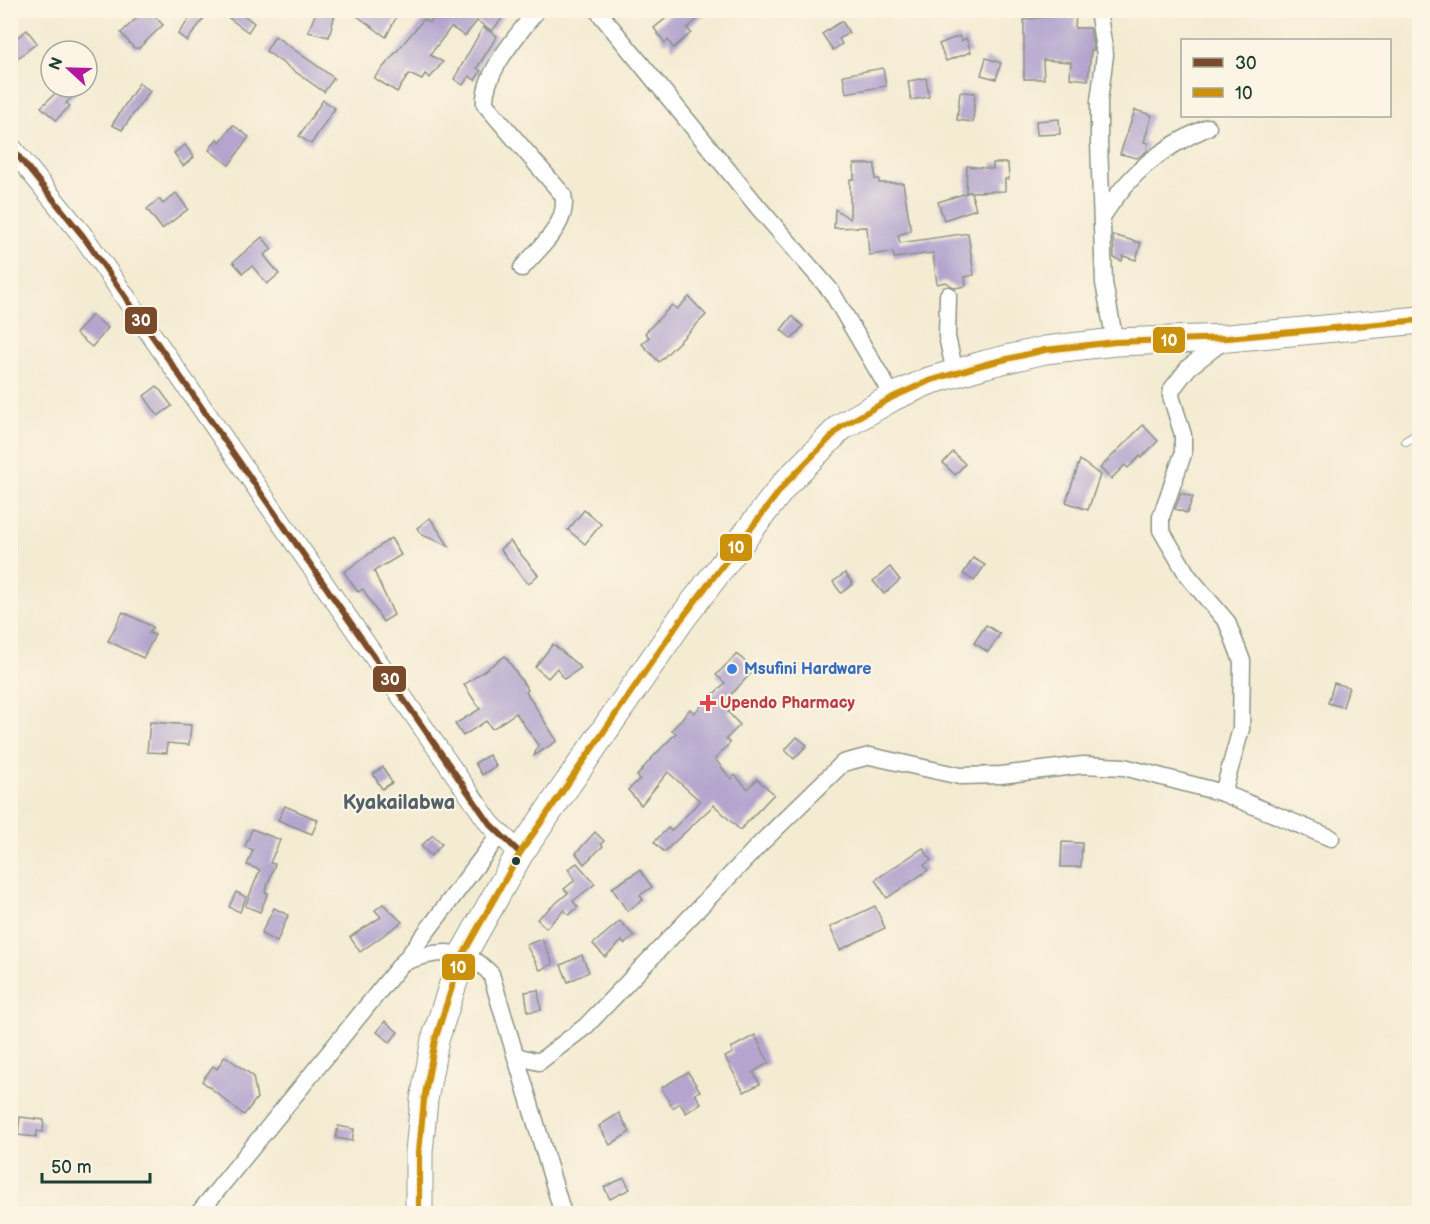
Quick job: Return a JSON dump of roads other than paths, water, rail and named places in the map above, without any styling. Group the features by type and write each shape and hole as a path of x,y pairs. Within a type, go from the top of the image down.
{"highway":[{"path":"419,1214 419,1152 424,1100 435,1040 462,956 520,854 680,621 785,484 841,427 893,397 956,372 1045,350 1115,342 1228,338 1419,320"}],"street":[{"path":"522,268 561,221 566,204 557,187 485,104 484,94 490,76 537,10"},
{"path":"597,10 758,207 831,291 893,397"},
{"path":"1098,10 1105,56 1099,101 1104,283 1115,342"},
{"path":"1102,217 1134,173 1170,146 1208,127"},
{"path":"10,146 83,236 483,814 520,854"},
{"path":"948,295 947,338 956,372"},
{"path":"1223,793 1240,737 1242,661 1227,622 1184,571 1161,530 1161,523 1183,454 1183,435 1172,402 1172,389 1189,367 1228,338"},
{"path":"516,1056 539,1062 586,1026 760,844 843,763 870,756 960,776 1001,775 1083,765 1124,767 1223,793 1331,838"},
{"path":"198,1214 402,963 500,834"},
{"path":"402,963 429,953 462,956 482,965 491,974 544,1158 563,1214"}],"lane":[{"path":"1406,441 1419,433"}],"place":[{"name":"Msufini Hardware","path":"732,669"},
{"name":"Upendo Pharmacy","path":"708,703"}],"district":[{"name":"Kyakailabwa","path":"399,803"}]}
